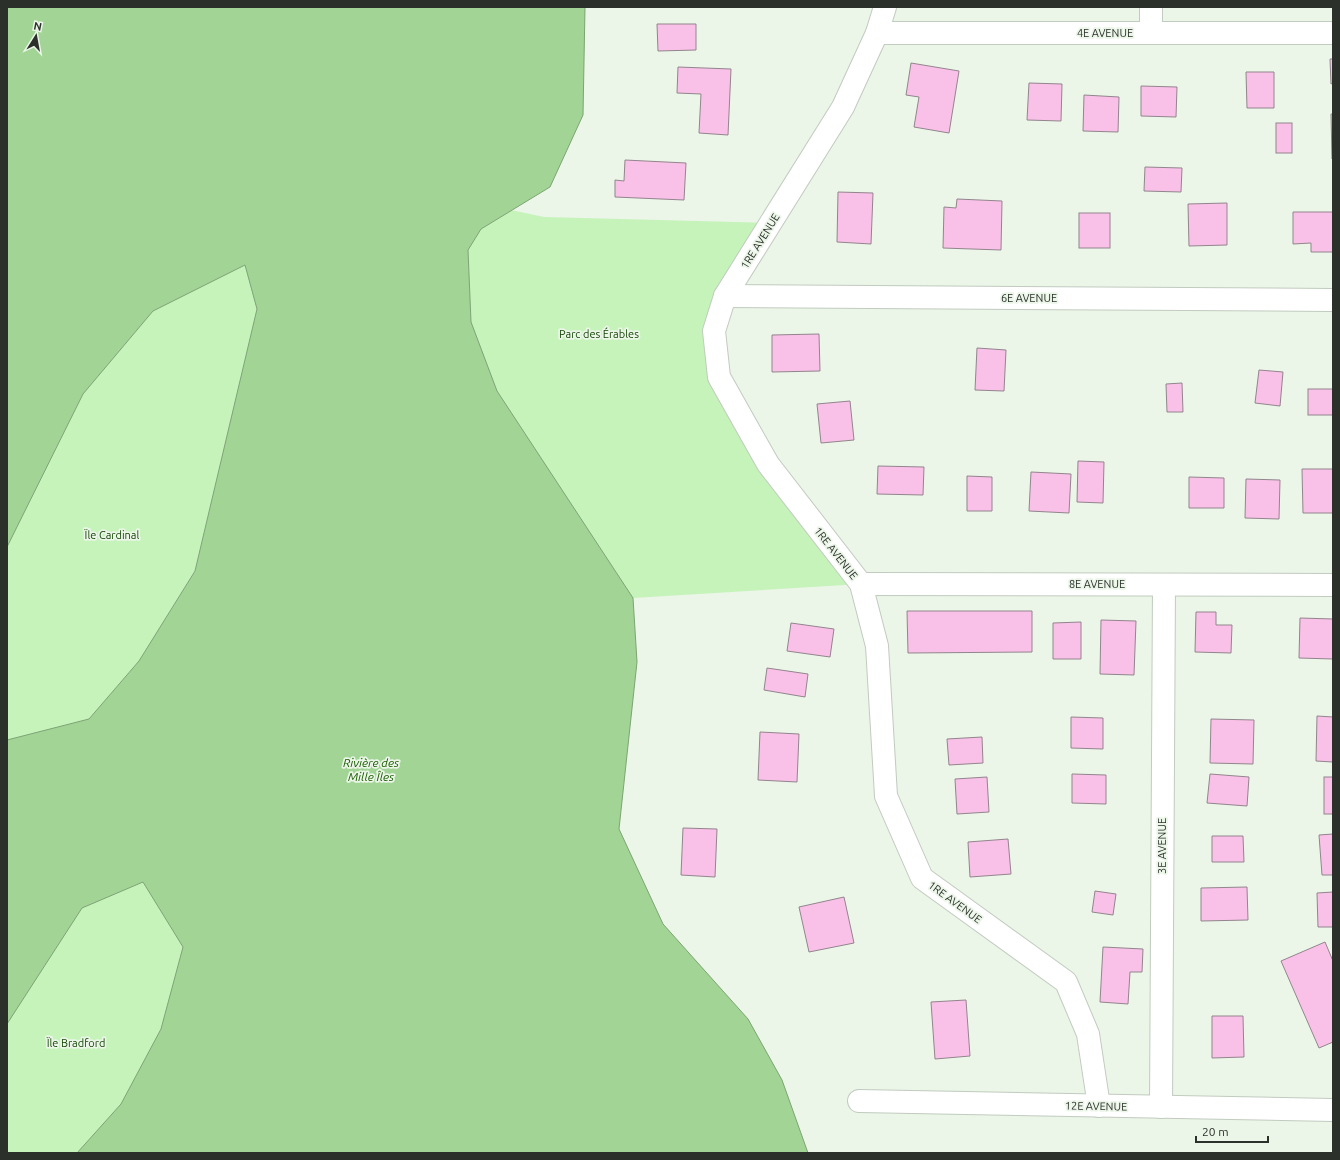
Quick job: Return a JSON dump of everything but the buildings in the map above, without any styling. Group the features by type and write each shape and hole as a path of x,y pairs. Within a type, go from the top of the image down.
{"street":[{"name":"1RE AVENUE","path":"885,7 877,32 843,107 725,296 714,331 719,377 768,464 861,584 877,646 886,796 922,878 1066,982 1088,1034 1099,1106"},
{"path":"1151,7 1151,33"},
{"name":"4E AVENUE","path":"877,32 1333,33"},
{"name":"6E AVENUE","path":"725,296 1333,300"},
{"name":"8E AVENUE","path":"861,584 1333,585"},
{"name":"3E AVENUE","path":"1161,1107 1164,585"},
{"name":"12E AVENUE","path":"859,1101 1333,1110"}],"green space":[{"name":"Parc des Érables","path":"511,210 544,217 771,223 725,296 719,377 861,584 633,598 497,391 471,322 468,250 480,229"},
{"name":"Ïle Cardinal","path":"245,265 257,309 195,570 139,661 89,719 7,740 7,547 83,394 153,311"},
{"name":"Ïle Bradford","path":"143,882 183,947 161,1029 121,1104 77,1153 7,1153 7,1024 82,908"}],"water":[{"name":"Rivière des Mille Îles","path":"7,7 585,7 583,115 550,187 481,229 468,250 471,322 497,391 633,598 637,662 619,829 663,924 748,1019 782,1080 808,1153 77,1153 121,1104 161,1029 183,947 143,882 82,908 7,1024 7,740 89,719 139,661 195,571 257,309 245,265 153,311 83,394 7,547"}]}
